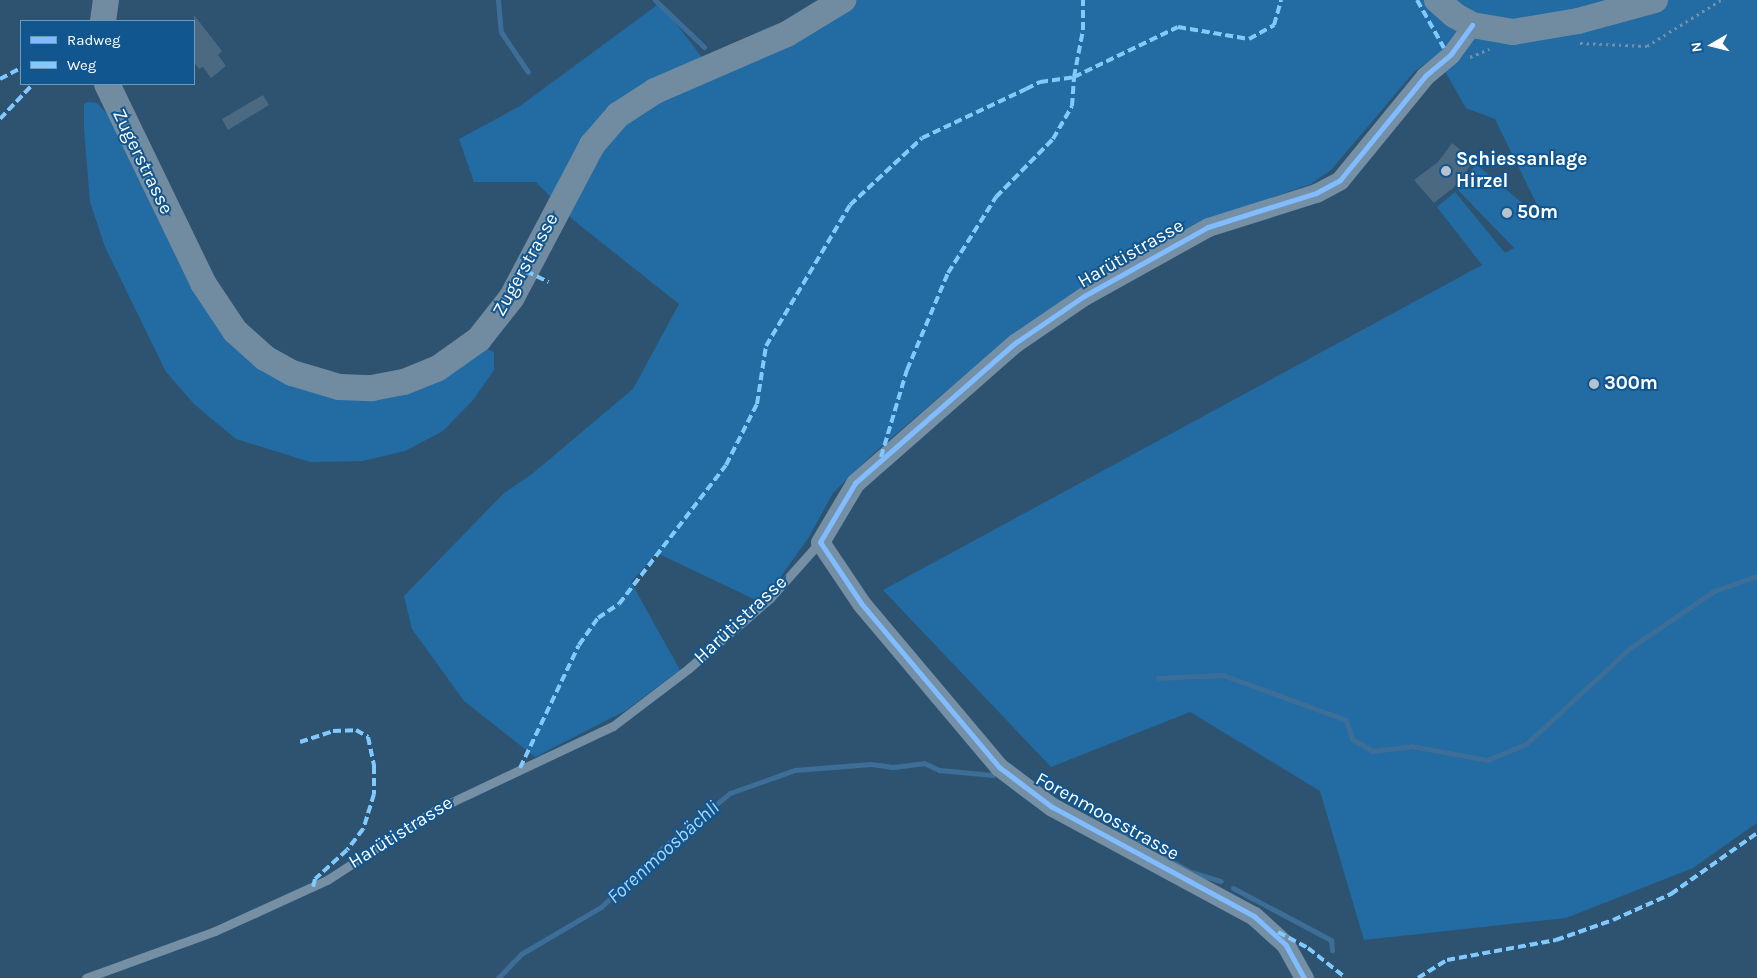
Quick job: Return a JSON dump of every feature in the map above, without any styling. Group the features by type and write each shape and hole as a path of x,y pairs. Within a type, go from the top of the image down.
{"main road":[{"path":"103,20 106,0"},
{"name":"Zugerstrasse","path":"106,85 203,283 235,331 265,358 298,376 339,387 372,388 404,382 437,369 479,339 512,297 592,145 618,116 655,91 787,34 843,0"},
{"path":"1437,0 1454,15 1472,25 1492,30 1530,30 1606,15 1655,0"}],"street":[{"name":"Harütistrasse","path":"820,542 855,483 1015,343 1084,296 1208,226 1316,193 1340,180 1425,76 1451,54 1472,25"},
{"name":"Forenmoosstrasse","path":"820,542 861,603 999,767 1052,807 1254,916 1286,945 1304,978"}],"lane":[{"name":"Harütistrasse","path":"86,978 207,934 327,880 435,810 614,726 689,668 770,598 820,542"}],"shaded area":[{"path":"855,0 1757,0 1757,823 1693,868 1566,918 1364,940 1320,791 1190,712 1051,767 883,590 1482,265 1437,207 1455,192 1505,253 1514,248 1458,190 1476,164 1546,223 1495,119 1466,108 1436,56 1414,72 1331,170 1311,184 1273,197 1007,339 875,452 833,493 809,537 762,603 657,553 631,582 680,670 625,711 535,757 464,701 412,629 404,596 504,493 532,474 633,389 679,304 572,219 536,182 474,182 459,139 520,106 660,3 718,78"},
{"path":"88,102 97,103 109,116 204,305 334,395 483,347 494,352 494,370 473,400 443,431 405,451 363,461 310,462 236,439 195,405 166,372 105,247 90,202 84,129 84,104"}],"building":[{"path":"194,15 222,51 218,55 226,66 211,78 203,67 199,69 195,63"},
{"path":"263,95 269,105 228,130 222,119"},
{"name":"Schiessanlage Hirzel","path":"1452,143 1474,161 1453,188 1434,203 1414,180 1438,162"}],"waterway":[{"path":"498,0 501,32 528,72"},
{"path":"655,0 704,47"},
{"path":"1158,678 1223,675 1346,720 1352,739 1373,751 1411,746 1487,760 1526,744 1630,648 1714,591 1757,576"},
{"name":"Forenmoosbächli","path":"498,978 521,954 601,907 660,850 730,793 795,770 871,764 893,767 924,763 939,770 993,775"},
{"name":"Forenmoosbächli","path":"1121,834 1140,844"},
{"name":"Forenmoosbächli","path":"1160,855 1191,872 1221,881"},
{"name":"Forenmoosbächli","path":"1233,888 1331,940 1332,950"}],"marked path":[{"path":"881,457 907,370 948,273 996,197 1053,139 1072,106 1074,77 1083,30 1083,0"},
{"path":"520,768 579,645 598,618 619,604 726,465 757,404 766,346 850,205 922,138 1040,82 1074,77 1178,27 1249,39 1274,25 1281,0"},
{"path":"1417,0 1444,48"},
{"path":"0,79 20,69"},
{"path":"0,119 32,85"},
{"path":"526,271 549,282"},
{"path":"300,742 333,731 356,730 368,737 374,766 374,794 363,829 347,850 315,879 313,887"},
{"path":"1418,978 1447,960 1556,940 1613,920 1671,894 1757,833"},
{"path":"1278,932 1308,948 1346,978"}],"cycle path":[{"path":"1304,978 1286,945 1254,916 1052,807 999,767 861,603 820,542 855,483 1015,343 1084,296 1208,227 1316,193 1340,180 1425,76 1451,54 1472,25"}],"place":[{"name":"Schiessanlage Hirzel","path":"1446,171"},
{"name":"50m","path":"1507,213"},
{"name":"300m","path":"1594,384"}]}
